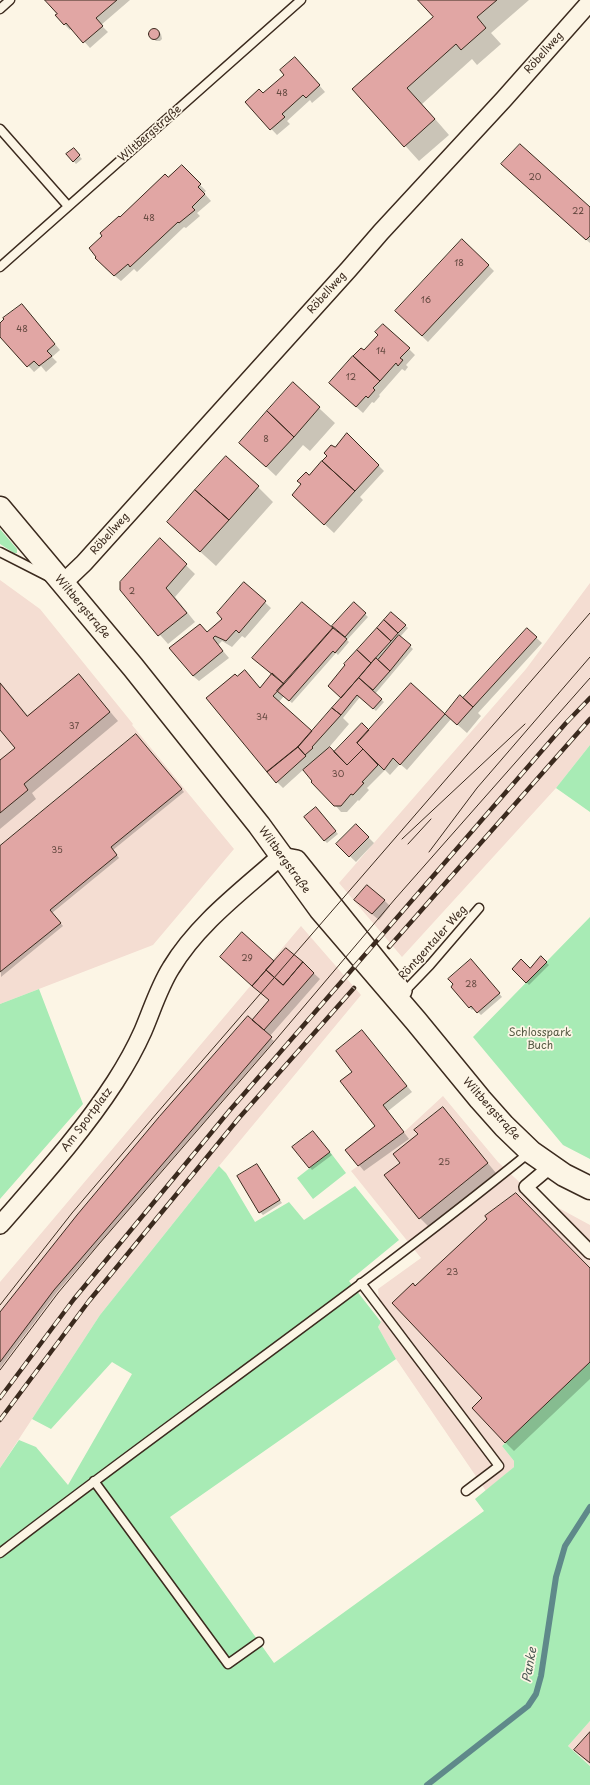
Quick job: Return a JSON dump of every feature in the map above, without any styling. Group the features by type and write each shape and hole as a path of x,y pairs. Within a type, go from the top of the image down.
{"main road":[{"name":"Wiltbergstraße","path":"0,508 62,584 133,667 259,825 320,909 394,995 480,1099 504,1126 531,1152 551,1166 590,1188"}],"street":[{"name":"Röbellweg","path":"62,584 84,563 590,2"},
{"path":"281,856 297,859 473,1075 480,1099"},
{"name":"Am Sportplatz","path":"0,1225 91,1118 129,1059 143,1032 154,1002 170,969 184,948 198,931 228,902 281,856"},
{"path":"551,1166 526,1187 590,1252"}],"lane":[{"path":"0,8 10,0"},
{"name":"Wiltbergstraße","path":"0,267 301,0"},
{"path":"0,129 68,206"},
{"path":"0,552 62,584"},
{"name":"Röntgentaler Weg","path":"404,992 427,969 479,908"},
{"path":"0,1553 94,1481 309,1324 531,1152"},
{"path":"361,1283 499,1466 466,1491"},
{"path":"94,1481 228,1664 259,1642"}],"shaded area":[{"path":"0,580 40,609 133,724 132,725 234,849 153,945 0,1004"},
{"path":"590,583 590,745 556,788 402,957 339,883 526,669"},
{"path":"301,926 361,995 219,1166 100,1315 0,1468 0,1282"},
{"path":"443,1096 498,1162 531,1193 590,1225 590,1362 502,1446 514,1461 514,1467 486,1491 396,1359 378,1327 381,1322 378,1289 421,1258 351,1171 404,1132"},
{"path":"590,1721 590,1765 568,1746"}],"green space":[{"path":"0,529 17,549 17,553 14,553 0,544"},
{"path":"590,745 590,812 556,788"},
{"name":"Schlosspark Buch","path":"590,917 590,1159 563,1145 473,1037"},
{"path":"39,989 83,1104 0,1199 0,1004"},
{"path":"330,1152 346,1173 313,1199 297,1178"},
{"path":"219,1166 226,1173 255,1222 289,1202 304,1220 355,1186 399,1240 349,1281 381,1322 378,1327 396,1359 170,1517 274,1663 484,1511 475,1499 514,1467 514,1461 502,1446 590,1362 590,1721 568,1746 590,1766 590,1785 0,1785 0,1468 19,1440 36,1447 68,1485 132,1374 112,1362 51,1429 32,1419 100,1315"}],"building":[{"path":"45,0 117,0 96,18 103,26 83,43 66,23 64,25 55,15 57,14"},
{"path":"418,0 497,0 477,17 486,28 461,50 456,44 407,88 435,119 404,147 352,89 433,17"},
{"path":"154,28 158,30 160,34 158,38 154,40 150,38 148,34 150,30"},
{"path":"295,57 320,85 306,98 303,95 282,114 285,117 270,130 245,102 259,89 263,93 284,75 280,70"},
{"path":"520,144 590,207 590,236 586,240 501,164"},
{"path":"74,148 80,155 73,162 66,154"},
{"path":"182,165 201,184 198,187 205,194 192,207 195,210 179,223 178,222 130,267 128,264 114,276 95,258 96,257 89,248 102,236 100,233 119,216 120,217 165,174 168,177"},
{"path":"462,239 489,265 422,336 395,311"},
{"path":"22,304 55,344 47,351 52,356 39,366 34,361 27,367 0,337 0,323 4,319 3,318"},
{"path":"383,324 410,348 400,358 403,360 398,366 396,363 380,381 353,356 361,348 364,350 378,335 375,332"},
{"path":"353,356 380,381 373,388 375,390 368,398 366,396 356,407 329,383"},
{"path":"293,382 320,407 294,437 267,411"},
{"path":"267,411 294,437 266,467 239,443"},
{"path":"347,433 379,465 355,491 322,461 327,456 324,453 331,445 335,447"},
{"path":"226,456 259,486 229,520 195,490"},
{"path":"322,461 355,491 324,525 292,495 301,484 297,481 306,472 309,475"},
{"path":"195,490 229,520 200,552 167,522"},
{"path":"160,538 187,564 166,588 187,613 158,636 120,590 120,582"},
{"path":"244,582 266,601 239,633 236,630 226,641 215,636 213,638 223,651 193,676 169,648 200,624 207,632 222,619 217,613"},
{"path":"302,602 333,628 284,684 252,658"},
{"path":"354,602 366,613 345,637 332,626"},
{"path":"391,612 406,625 398,633 384,620"},
{"path":"384,620 398,633 391,641 377,628"},
{"path":"333,628 347,639 335,653 333,651 289,701 277,691"},
{"path":"377,628 391,641 371,663 357,650"},
{"path":"527,628 537,637 473,707 463,698"},
{"path":"399,635 411,645 390,671 378,660"},
{"path":"357,650 371,663 341,698 328,686 345,665 344,664"},
{"path":"376,658 390,671 373,690 359,678"},
{"path":"245,670 260,688 272,673 284,684 273,696 312,731 298,747 267,772 206,698 235,674 237,676"},
{"path":"79,674 110,712 24,784 28,790 0,813 0,760 15,748 0,730 0,683 27,716"},
{"path":"359,678 382,699 373,709 357,695 341,715 332,708"},
{"path":"411,683 445,714 400,765 393,758 384,770 357,743"},
{"path":"460,695 473,707 457,725 445,714"},
{"path":"332,708 341,715 312,747 313,748 305,755 298,747"},
{"path":"362,723 369,730 357,743 363,749 347,765 334,752"},
{"path":"136,734 182,789 111,847 117,855 50,910 61,923 0,972 0,846"},
{"path":"298,747 306,756 276,783 267,772"},
{"path":"330,747 347,765 363,749 378,765 362,782 364,783 353,795 351,794 341,806 334,806 311,782 312,781 303,770"},
{"path":"316,807 336,831 324,841 304,817"},
{"path":"356,824 369,837 349,857 336,844"},
{"path":"367,885 385,900 372,914 354,900"},
{"path":"242,932 274,961 252,986 220,957"},
{"path":"286,948 303,962 283,985 266,970"},
{"path":"541,956 547,962 526,983 512,969 521,959 530,968"},
{"path":"471,959 500,993 477,1013 471,1006 469,1008 451,987 453,984 448,979"},
{"path":"303,962 314,973 264,1030 252,1020 269,1000 252,986 266,970 283,985"},
{"path":"248,1016 272,1037 54,1290 0,1362 0,1312 77,1215 159,1117"},
{"path":"362,1030 407,1086 383,1105 404,1132 358,1166 345,1150 375,1126 340,1081 352,1072 336,1051"},
{"path":"443,1107 488,1163 419,1219 384,1175 400,1163 393,1154 418,1134 414,1130"},
{"path":"313,1131 330,1152 309,1168 292,1147"},
{"path":"257,1164 280,1200 259,1213 237,1176"},
{"path":"516,1193 590,1268 590,1362 505,1443 472,1408 482,1398 392,1303 413,1283 415,1286 487,1219 485,1216"},
{"path":"590,1732 590,1763 574,1750"}],"waterway":[{"name":"Panke","path":"427,1785 528,1706 536,1694 541,1676 556,1577 565,1546 590,1507"}],"tram line":[{"path":"0,1305 72,1213 157,1113 590,613"},
{"path":"429,852 477,788 590,657"},
{"path":"0,1370 58,1293 99,1244 395,899 590,678"},
{"path":"402,839 525,724"},
{"path":"408,844 431,819"}],"railway":[{"path":"0,1398 74,1299 230,1110 566,723 590,698"},
{"path":"389,947 590,719"},
{"path":"0,1420 89,1301 239,1118 354,988"}]}
